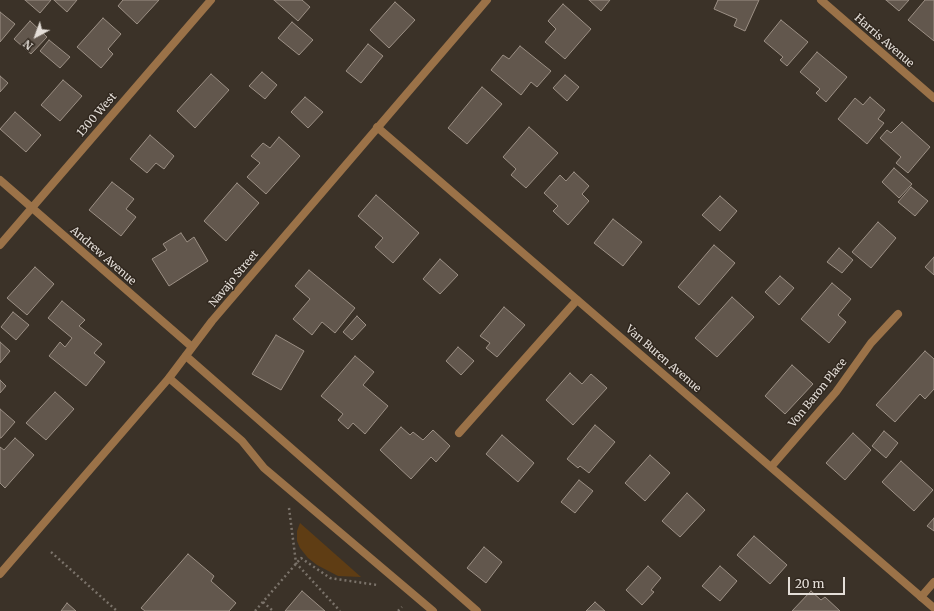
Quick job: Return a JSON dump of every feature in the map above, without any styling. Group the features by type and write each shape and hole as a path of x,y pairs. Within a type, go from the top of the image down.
{"street":[{"name":"1300 West","path":"0,245 211,0"},
{"name":"Navajo Street","path":"0,574 169,378 217,315 487,0"},
{"name":"Harris Avenue","path":"821,0 934,98"},
{"name":"Van Buren Avenue","path":"377,127 934,608"},
{"name":"Andrew Avenue","path":"0,180 192,347"},
{"path":"459,433 577,300"},
{"name":"Von Baron Place","path":"771,467 836,392 871,343 898,314"},
{"path":"186,356 477,611"},
{"path":"169,378 242,441 264,468 433,611"},
{"path":"921,597 934,582"}],"path":[{"path":"289,508 296,563 340,611"},
{"path":"51,552 117,611"},
{"path":"255,611 301,558 330,578 377,585"},
{"path":"263,602 273,611"},
{"path":"398,611 402,607"}],"shaded area":[{"path":"300,523 361,577 338,576 317,565 308,558 300,548 297,541 297,531"}],"building":[{"path":"25,0 51,0 40,13"},
{"path":"54,0 77,0 67,12"},
{"path":"123,0 159,0 137,24 118,6"},
{"path":"274,0 302,0 310,7 298,21"},
{"path":"589,0 610,0 601,11"},
{"path":"718,0 759,0 745,31 734,26 737,19 714,9"},
{"path":"886,0 909,0 899,11"},
{"path":"925,0 934,0 934,41 908,20"},
{"path":"395,2 415,20 389,48 370,30"},
{"path":"563,4 591,29 565,59 545,42 556,29 548,21"},
{"path":"0,12 15,24 0,42"},
{"path":"103,18 121,34 108,49 113,54 101,68 77,47"},
{"path":"781,20 808,42 787,66 780,60 783,57 764,41"},
{"path":"30,21 47,37 31,54 14,39"},
{"path":"292,22 313,40 299,55 278,38"},
{"path":"49,40 70,57 60,68 40,51"},
{"path":"368,44 383,56 361,83 346,71"},
{"path":"520,46 551,71 537,87 531,82 521,95 491,70 503,55 509,59"},
{"path":"817,52 847,77 826,102 816,93 820,89 800,72"},
{"path":"262,72 277,85 265,99 249,86"},
{"path":"211,74 229,90 195,128 177,111"},
{"path":"565,75 579,87 567,101 553,88"},
{"path":"0,76 8,83 0,92"},
{"path":"63,80 82,96 60,121 41,105"},
{"path":"482,87 502,104 467,144 448,128"},
{"path":"305,97 323,112 308,128 291,112"},
{"path":"870,97 885,110 878,119 884,123 867,144 838,119 855,98 863,105"},
{"path":"15,112 41,135 26,152 0,129"},
{"path":"902,122 930,147 908,173 896,163 901,157 880,138 887,130 891,133"},
{"path":"529,127 558,153 526,188 511,175 516,169 503,157"},
{"path":"150,135 174,156 164,169 156,163 147,173 130,159"},
{"path":"279,137 300,156 266,194 247,177 260,163 251,156 263,143 270,148"},
{"path":"894,168 912,184 899,198 882,182"},
{"path":"574,172 589,186 582,194 589,201 568,225 553,211 558,206 544,193 560,175 566,181"},
{"path":"112,182 134,199 126,209 136,217 121,236 89,210"},
{"path":"237,183 259,203 226,241 204,221"},
{"path":"911,187 928,201 915,216 898,202"},
{"path":"376,195 419,233 393,263 375,247 383,238 358,216"},
{"path":"720,196 737,211 720,231 702,215"},
{"path":"613,219 642,242 623,266 594,243"},
{"path":"878,222 896,238 871,268 852,252"},
{"path":"181,233 187,242 194,237 208,261 169,286 152,259 167,250 163,244"},
{"path":"714,245 735,263 699,305 678,287"},
{"path":"839,248 853,260 842,273 827,262"},
{"path":"934,257 934,275 925,267"},
{"path":"440,259 458,275 440,294 423,279"},
{"path":"35,267 54,284 27,315 7,298"},
{"path":"309,270 355,308 335,333 322,322 312,335 293,319 310,299 295,286"},
{"path":"780,276 794,288 779,305 765,292"},
{"path":"832,283 851,299 838,315 846,322 829,343 801,319"},
{"path":"732,297 754,317 717,357 695,338"},
{"path":"62,301 85,320 79,326 102,344 94,353 105,362 86,386 49,356 60,342 65,347 72,338 48,318"},
{"path":"504,307 525,325 497,357 486,348 490,343 480,336"},
{"path":"13,312 29,325 16,340 1,327"},
{"path":"357,316 366,325 352,340 343,332"},
{"path":"276,335 304,351 281,390 252,374"},
{"path":"0,342 10,351 0,363"},
{"path":"458,347 474,361 461,375 446,361"},
{"path":"925,351 934,359 934,389 925,399 920,394 895,422 876,405"},
{"path":"355,356 374,372 363,385 388,406 365,434 353,423 348,429 338,420 343,414 321,396"},
{"path":"792,365 813,384 785,414 765,396"},
{"path":"570,373 582,384 591,374 607,388 573,425 546,400"},
{"path":"0,380 6,386 0,393"},
{"path":"55,392 74,409 46,440 26,423"},
{"path":"0,409 15,422 1,438 0,438"},
{"path":"595,425 615,442 589,473 580,466 578,468 567,459"},
{"path":"401,427 410,435 413,432 423,440 433,430 450,446 436,462 431,457 411,479 380,450"},
{"path":"884,431 898,443 886,458 872,446"},
{"path":"853,433 871,450 845,480 826,463"},
{"path":"502,435 534,463 518,482 486,454"},
{"path":"15,438 34,455 5,488 0,483 0,447 4,450"},
{"path":"650,455 670,473 645,501 625,483"},
{"path":"901,461 933,490 914,511 882,482"},
{"path":"579,480 593,491 575,513 561,502"},
{"path":"687,493 705,510 680,537 662,521"},
{"path":"934,518 934,531 927,526"},
{"path":"754,536 787,565 770,584 737,555"},
{"path":"484,547 502,562 486,583 467,568"},
{"path":"188,554 214,576 211,581 236,603 229,611 145,611 141,608"},
{"path":"648,566 661,578 651,590 654,592 642,605 626,590"},
{"path":"720,566 737,581 720,601 702,586"},
{"path":"302,591 325,611 285,611"},
{"path":"811,591 821,600 825,597 840,611 792,611"},
{"path":"595,602 605,611 586,611"},
{"path":"67,603 76,611 61,611"}]}
